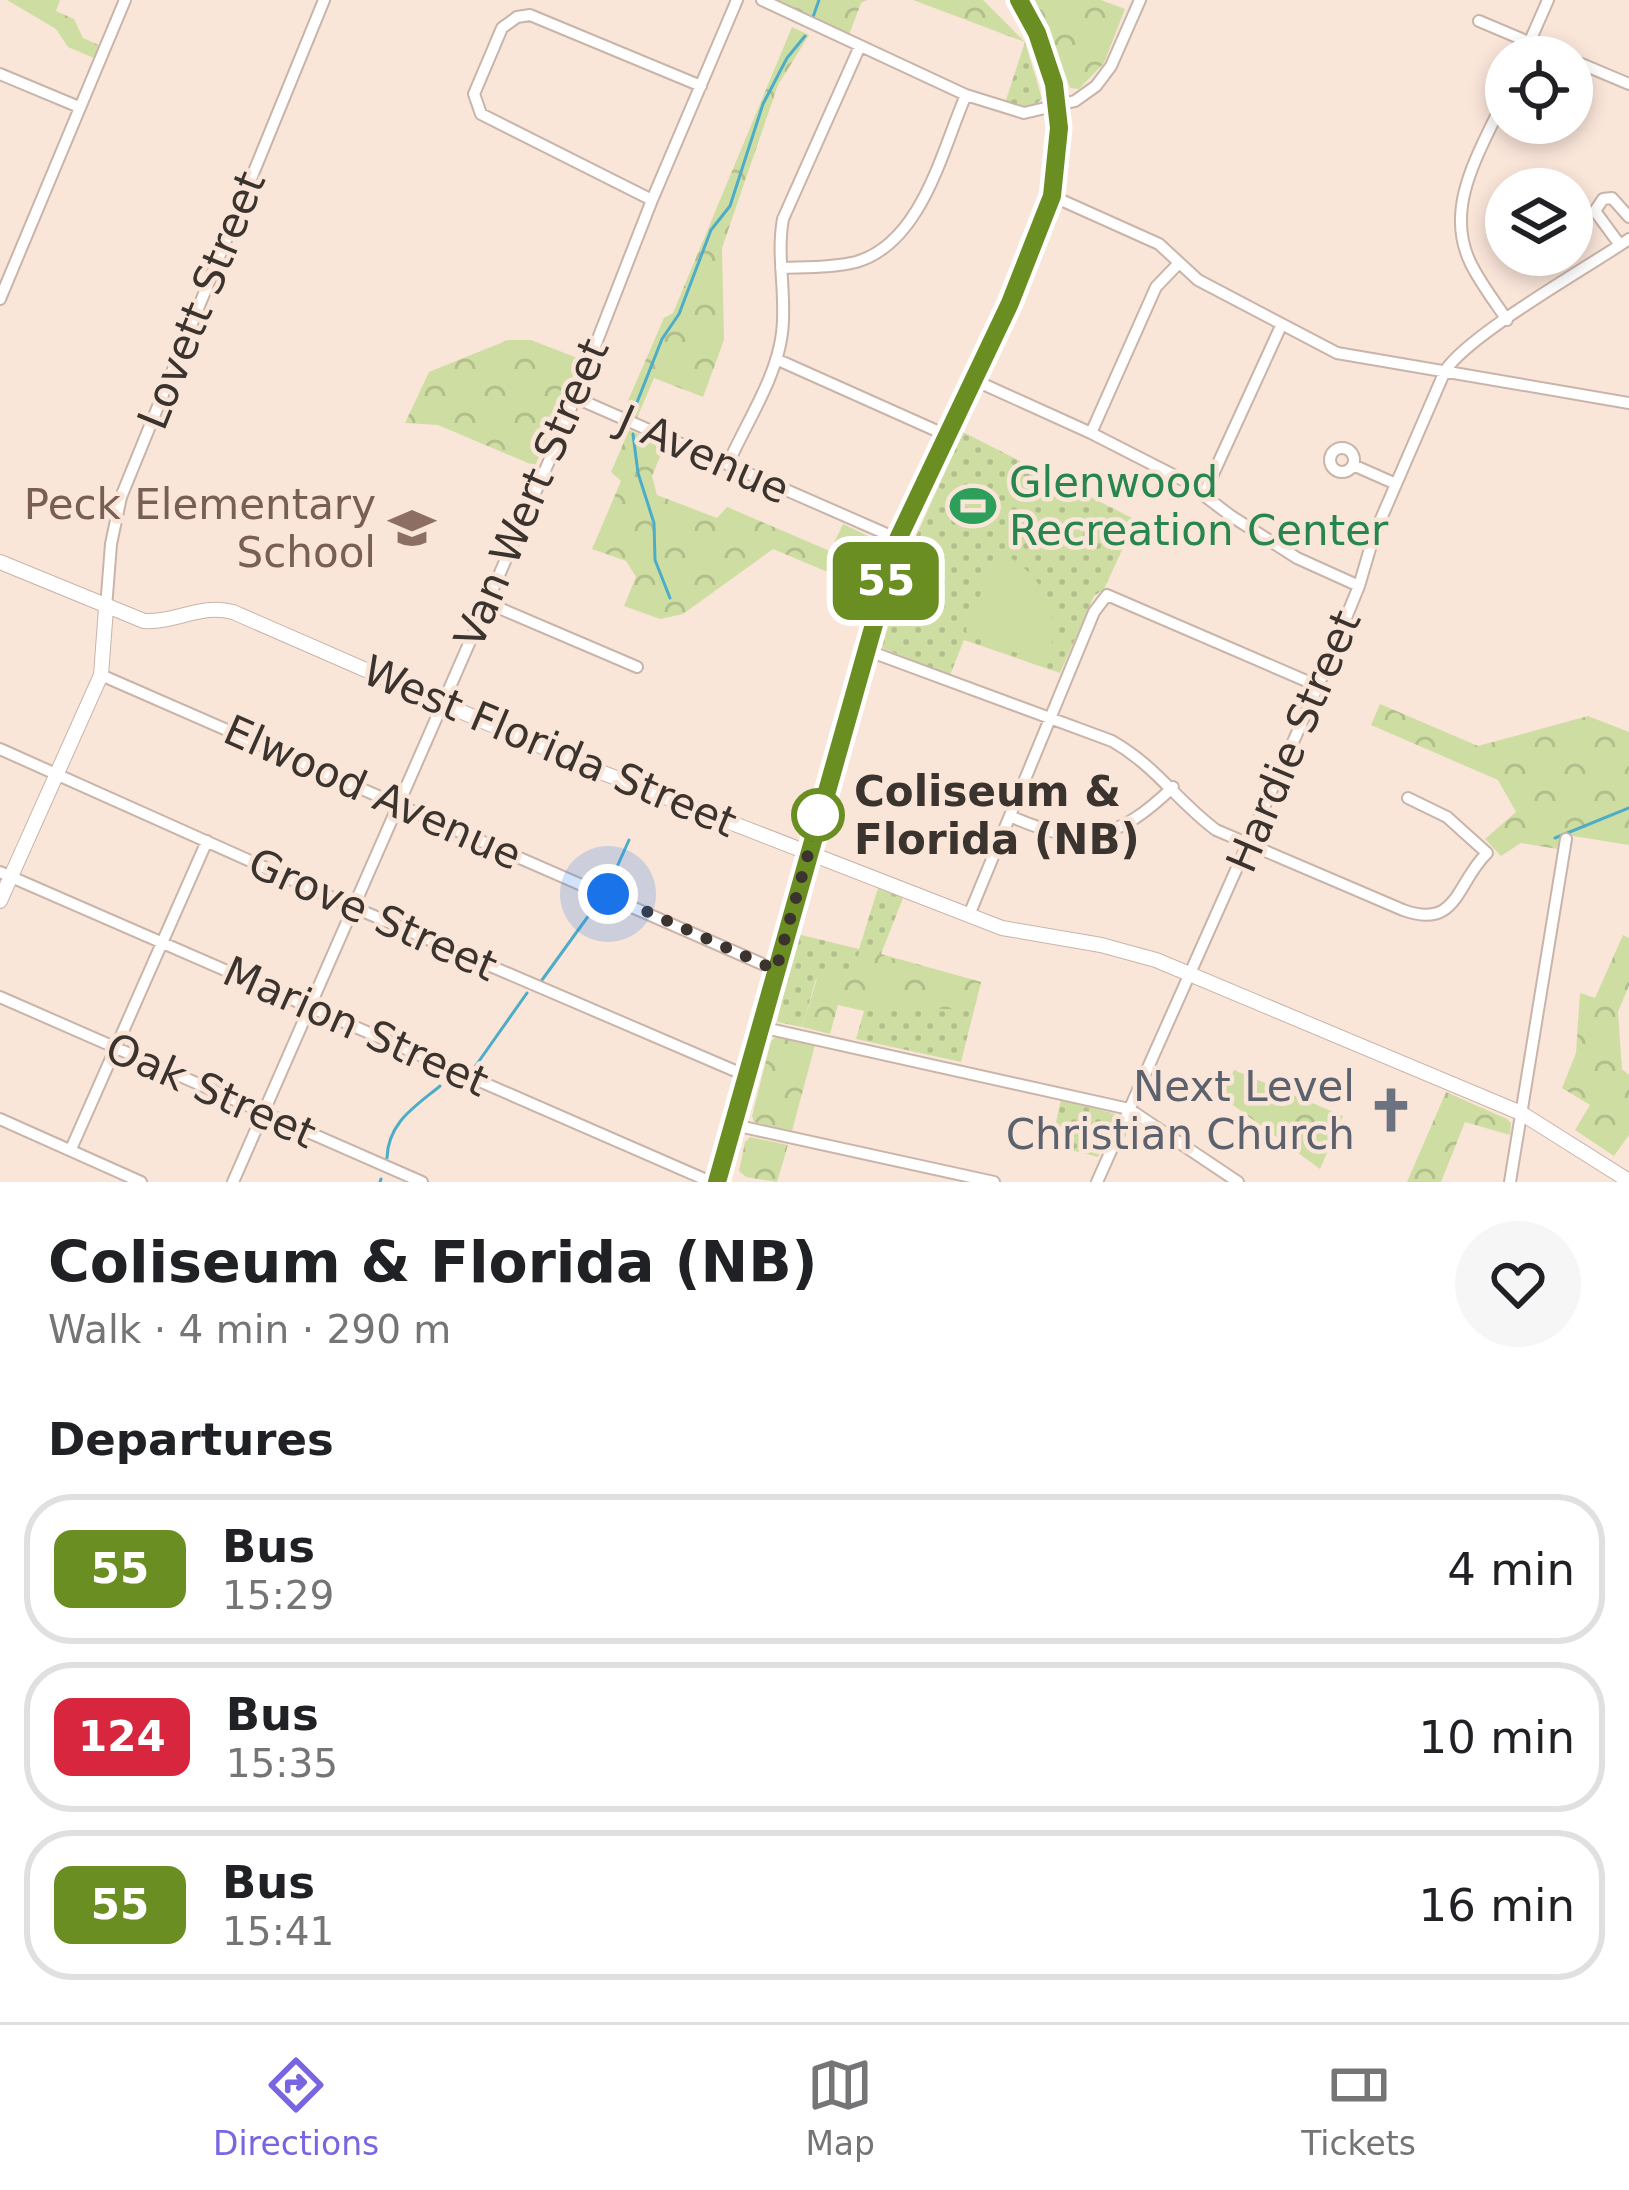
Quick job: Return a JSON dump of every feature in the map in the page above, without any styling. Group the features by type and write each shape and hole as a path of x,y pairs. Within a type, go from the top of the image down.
{"main road":[{"path":"714,1182 898,539 1010,303 1052,196 1057,107 1048,63 1019,0"},
{"name":"West Florida Street","path":"0,562 133,619 158,622 199,610 224,609 593,769 969,915 1033,936 1126,951 1192,974 1521,1113 1629,1180"},
{"path":"0,901 5,875 58,776 101,675 106,608"}],"street":[{"path":"0,299 125,0"},
{"name":"Lovett Street","path":"106,608 111,544 121,497 324,0"},
{"name":"Van Wert Street","path":"232,1182 576,398 652,200 737,0"},
{"path":"762,0 966,95 1012,111 1039,112 1088,93 1106,75 1140,0"},
{"path":"1532,36 1547,0"},
{"path":"652,200 486,119 474,94 502,28 517,17 530,15 700,86"},
{"path":"1479,20 1515,36"},
{"path":"728,464 776,359 782,333 783,219 860,46"},
{"path":"1593,69 1629,84"},
{"path":"0,74 79,107"},
{"path":"781,268 852,263 871,256 905,227 920,204 966,95"},
{"path":"1485,142 1460,200 1457,222 1472,266 1507,320"},
{"path":"1052,196 1159,244 1198,280 1351,358 1629,403"},
{"path":"1624,242 1595,211 1603,199 1612,198 1629,217"},
{"name":"Hardie Street","path":"1097,1182 1318,686 1359,586 1374,535 1445,371 1452,360 1507,320 1624,242"},
{"path":"1091,433 1156,287 1178,264"},
{"path":"1204,494 1281,326"},
{"path":"776,359 946,435"},
{"path":"974,380 1091,433 1204,494 1297,558 1359,586"},
{"name":"J Avenue","path":"576,398 898,539"},
{"path":"1353,465 1396,484"},
{"path":"969,915 1098,601 1107,595 1318,686"},
{"path":"485,602 637,668"},
{"path":"866,650 1112,741 1143,758 1216,830 1419,916 1447,911 1473,866 1487,853 1447,817 1408,798"},
{"name":"Elwood Avenue","path":"101,675 776,970"},
{"name":"Grove Street","path":"0,749 748,1076"},
{"path":"1012,817 1050,834 1089,837 1118,830 1146,813 1173,787"},
{"path":"1510,1182 1566,839"},
{"path":"71,1149 207,841"},
{"name":"Marion Street","path":"5,875 714,1182"},
{"name":"Oak Street","path":"0,997 422,1182"},
{"path":"760,1028 1129,1109 1238,1182"},
{"path":"0,1119 141,1182"},
{"path":"734,1125 994,1182"}],"green space":[{"path":"7,0 60,0 56,11 74,19 83,38 101,46 96,59 68,47 56,29"},
{"path":"773,0 867,0 861,3 849,35"},
{"path":"913,0 983,0 1025,42"},
{"path":"1035,0 1101,0 1125,9 1104,63 1079,89 1070,88"},
{"path":"792,27 809,35 778,85 722,248 724,340 703,397 654,378 637,418 623,412 664,318 673,313"},
{"path":"1025,42 1042,99 1032,107 1005,103"},
{"path":"508,340 531,340 580,359 535,466 438,425 405,423 429,372"},
{"path":"629,430 665,445 652,476 657,495 717,518 727,507 830,551 843,524 877,540 881,547 868,589 773,549 683,614 660,619 624,606 636,577 626,561 592,549 621,481 611,472"},
{"path":"963,432 1136,520 1104,589 1094,596 1060,673 964,640 950,675 882,648 909,552"},
{"path":"998,550 1027,571 1046,597 1054,628 1046,664 968,635"},
{"path":"1380,704 1478,746 1588,716 1629,732 1629,845 1561,834 1558,849 1521,843 1501,856 1485,839 1516,812 1498,780 1371,725"},
{"path":"878,888 903,898 881,954 981,982 961,1062 856,1039 880,955 851,976 816,979 802,1027 777,1022 797,934 859,949"},
{"path":"1623,935 1629,938 1629,986 1618,1012 1622,1069 1629,1075 1629,1135 1614,1156 1575,1130 1590,1105 1562,1088 1576,1053 1580,993 1595,998"},
{"path":"860,950 981,982 973,1012 876,1004 864,1011 838,1005 830,1034 802,1027 823,971 851,976"},
{"path":"776,1037 815,1045 792,1131 754,1122 752,1116 771,1041"},
{"path":"1234,1070 1343,1116 1320,1169 1222,1097"},
{"path":"1446,1092 1507,1119 1510,1135 1465,1122 1441,1182 1407,1182"},
{"path":"1061,1099 1115,1114 1098,1157 1051,1145"},
{"path":"750,1137 788,1145 777,1182 746,1177 739,1171"}],"waterway":[{"path":"813,17 819,0"},
{"path":"632,415 711,230 730,206 763,104 787,58 805,36"},
{"path":"633,434 638,473 654,523 655,560 670,598"},
{"path":"1555,838 1629,808"},
{"path":"608,887 629,840"},
{"path":"542,980 597,904"},
{"path":"472,1071 527,993"},
{"path":"387,1158 398,1125 440,1086"}],"bus line":[{"name":"55","path":"717,1182 898,539 1010,303 1052,196 1059,128 1054,84 1037,33 1019,0"}],"place":[{"name":"Glenwood Recreation Center","path":"973,506"},
{"name":"Peck Elementary School","path":"412,528"},
{"name":"Coliseum & Florida (NB)","path":"818,815"},
{"name":"Next Level Christian Church","path":"1391,1110"}],"route":[{"path":"608,894 776,970 820,811 818,815"}]}
